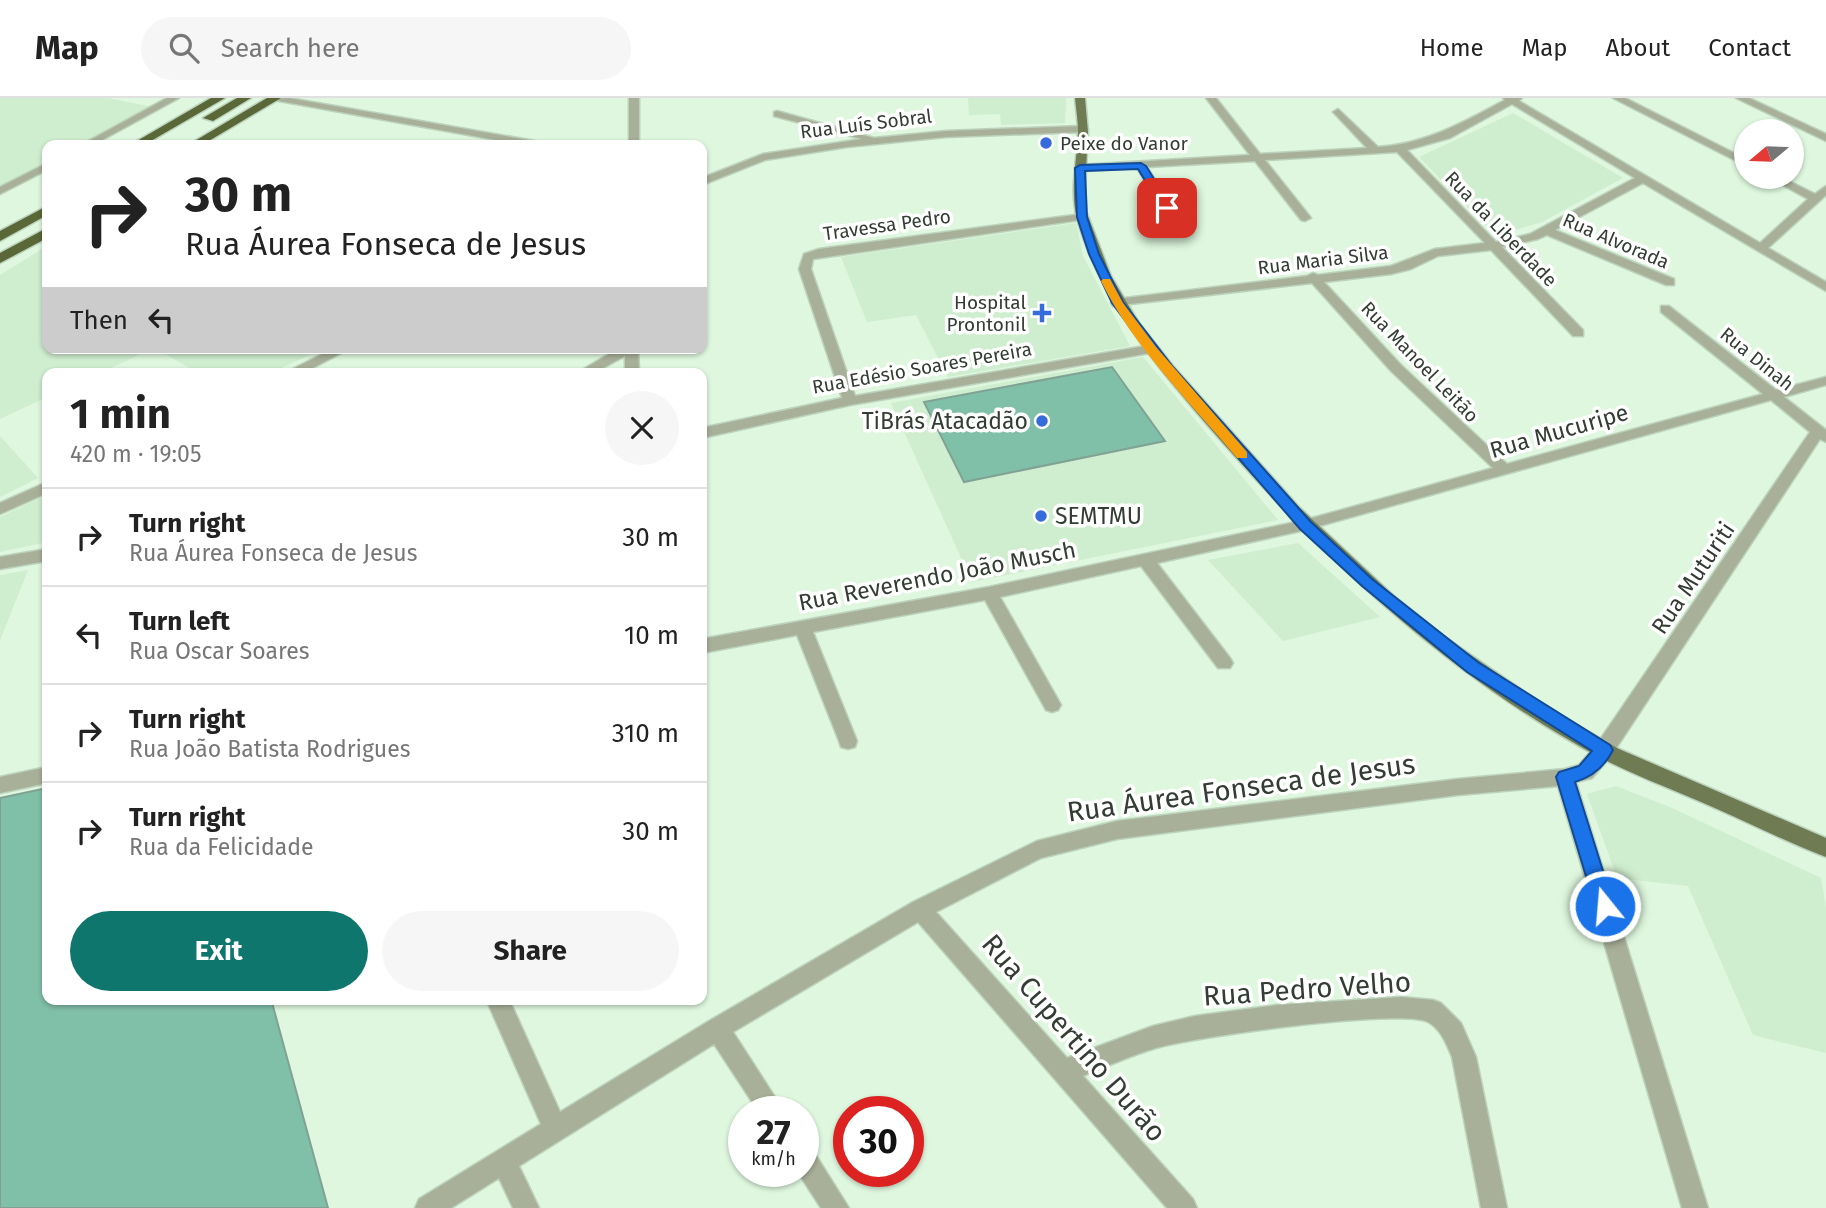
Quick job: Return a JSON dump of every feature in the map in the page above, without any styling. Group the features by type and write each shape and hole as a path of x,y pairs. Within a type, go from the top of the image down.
{"highway":[{"path":"145,140 219,98"},
{"path":"171,140 245,98"},
{"path":"203,140 274,99"},
{"path":"0,221 42,197"},
{"path":"0,237 42,213"},
{"path":"0,260 42,235"}],"main road":[{"path":"1080,98 1083,129 1080,168 1082,217 1094,254 1117,303 1151,349 1305,525 1367,583 1473,668 1604,750 1826,848"}],"street":[{"path":"95,140 174,98"},
{"path":"634,98 634,140"},
{"path":"1211,98 1305,218"},
{"path":"1618,98 1734,157"},
{"path":"1741,98 1826,138"},
{"path":"274,99 512,140"},
{"path":"1080,168 1400,149 1446,136 1512,99 1826,287"},
{"path":"1338,112 1376,151"},
{"path":"777,114 879,141"},
{"name":"Rua Luís Sobral","path":"707,180 763,157 879,141 969,133 1083,129"},
{"name":"Rua da Liberdade","path":"1400,149 1578,333"},
{"path":"1141,166 1180,229"},
{"path":"0,191 42,169"},
{"path":"707,172 721,173"},
{"name":"Rua Maria Silva","path":"1117,303 1400,268 1435,253 1492,246 1548,231 1641,178"},
{"path":"1797,189 1815,198"},
{"path":"1760,249 1826,189"},
{"name":"Travessa Pedro","path":"850,401 805,270 808,257 879,244 1082,217"},
{"name":"Rua Alvorada","path":"1548,231 1670,282"},
{"name":"Rua Manoel Leitão","path":"1312,277 1396,368 1504,470"},
{"name":"Rua Dinah","path":"1665,309 1822,434"},
{"name":"Rua Edésio Soares Pereira","path":"707,432 850,401 1151,349"},
{"path":"303,368 332,354"},
{"path":"593,368 619,354"},
{"name":"Rua Mucuripe","path":"1305,525 1770,395 1826,382"},
{"name":"Rua Muturiti","path":"1604,750 1822,434"},
{"path":"0,509 42,489"},
{"name":"Rua Reverendo João Musch","path":"707,645 989,593 1305,525"},
{"path":"0,563 42,556"},
{"path":"1145,559 1224,663"},
{"path":"989,593 1052,705"},
{"path":"803,628 848,741"},
{"name":"Rua Áurea Fonseca de Jesus","path":"428,1208 717,1029 920,909 1037,850 1117,830 1431,790 1565,777 1585,772 1604,750"},
{"path":"0,785 42,776"},
{"path":"1565,777 1695,1208"},
{"name":"Rua Cupertino Durão","path":"920,909 1184,1208"},
{"path":"500,1005 556,1131"},
{"name":"Rua Pedro Velho","path":"1065,1071 1153,1037 1195,1027 1277,1016 1401,1009 1433,1011 1452,1031 1464,1058 1494,1208"},
{"path":"717,1029 762,1096"},
{"path":"504,1161 526,1208"},
{"path":"819,1182 836,1208"}],"shaded area":[{"path":"0,98 108,98 152,107 90,140 42,140 42,166 0,188"},
{"path":"968,98 1066,98 1065,123 1001,125 1000,114 969,115"},
{"path":"1513,113 1623,178 1542,222 1495,236 1419,157"},
{"path":"1076,223 1083,256 1130,346 948,377 916,315 867,322 841,257"},
{"path":"42,249 42,354 141,354 111,368 42,368 42,399 0,419 0,275"},
{"path":"165,354 311,354 282,368 189,368"},
{"path":"1143,357 1278,520 972,582 891,403"},
{"path":"0,436 38,478 0,497"},
{"path":"42,497 42,543 0,552 0,517"},
{"path":"1298,543 1380,617 1283,641 1208,560"},
{"path":"28,570 0,640 0,575"},
{"path":"1616,786 1672,808 1821,878 1826,908 1826,1053 1753,1035 1688,886 1617,878 1587,794"}],"building":[{"name":"TiBrás Atacadão","path":"1112,367 1165,441 964,482 924,402"},
{"path":"42,789 42,1005 273,1005 328,1208 0,1208 0,798"}],"slow traffic":[{"path":"1107,281 1117,303 1151,349 1242,455"}],"place":[{"name":"Peixe do Vanor","path":"1046,143"},
{"name":"Hospital Prontonil","path":"1042,313"},
{"name":"TiBrás Atacadão","path":"1042,421"},
{"name":"SEMTMU","path":"1041,516"}],"route":[{"path":"1167,208 1141,166 1080,168 1082,217 1094,254 1117,303 1151,349 1220,431 1305,525 1367,583 1473,668 1604,750 1585,772 1565,777 1605,906"}]}
